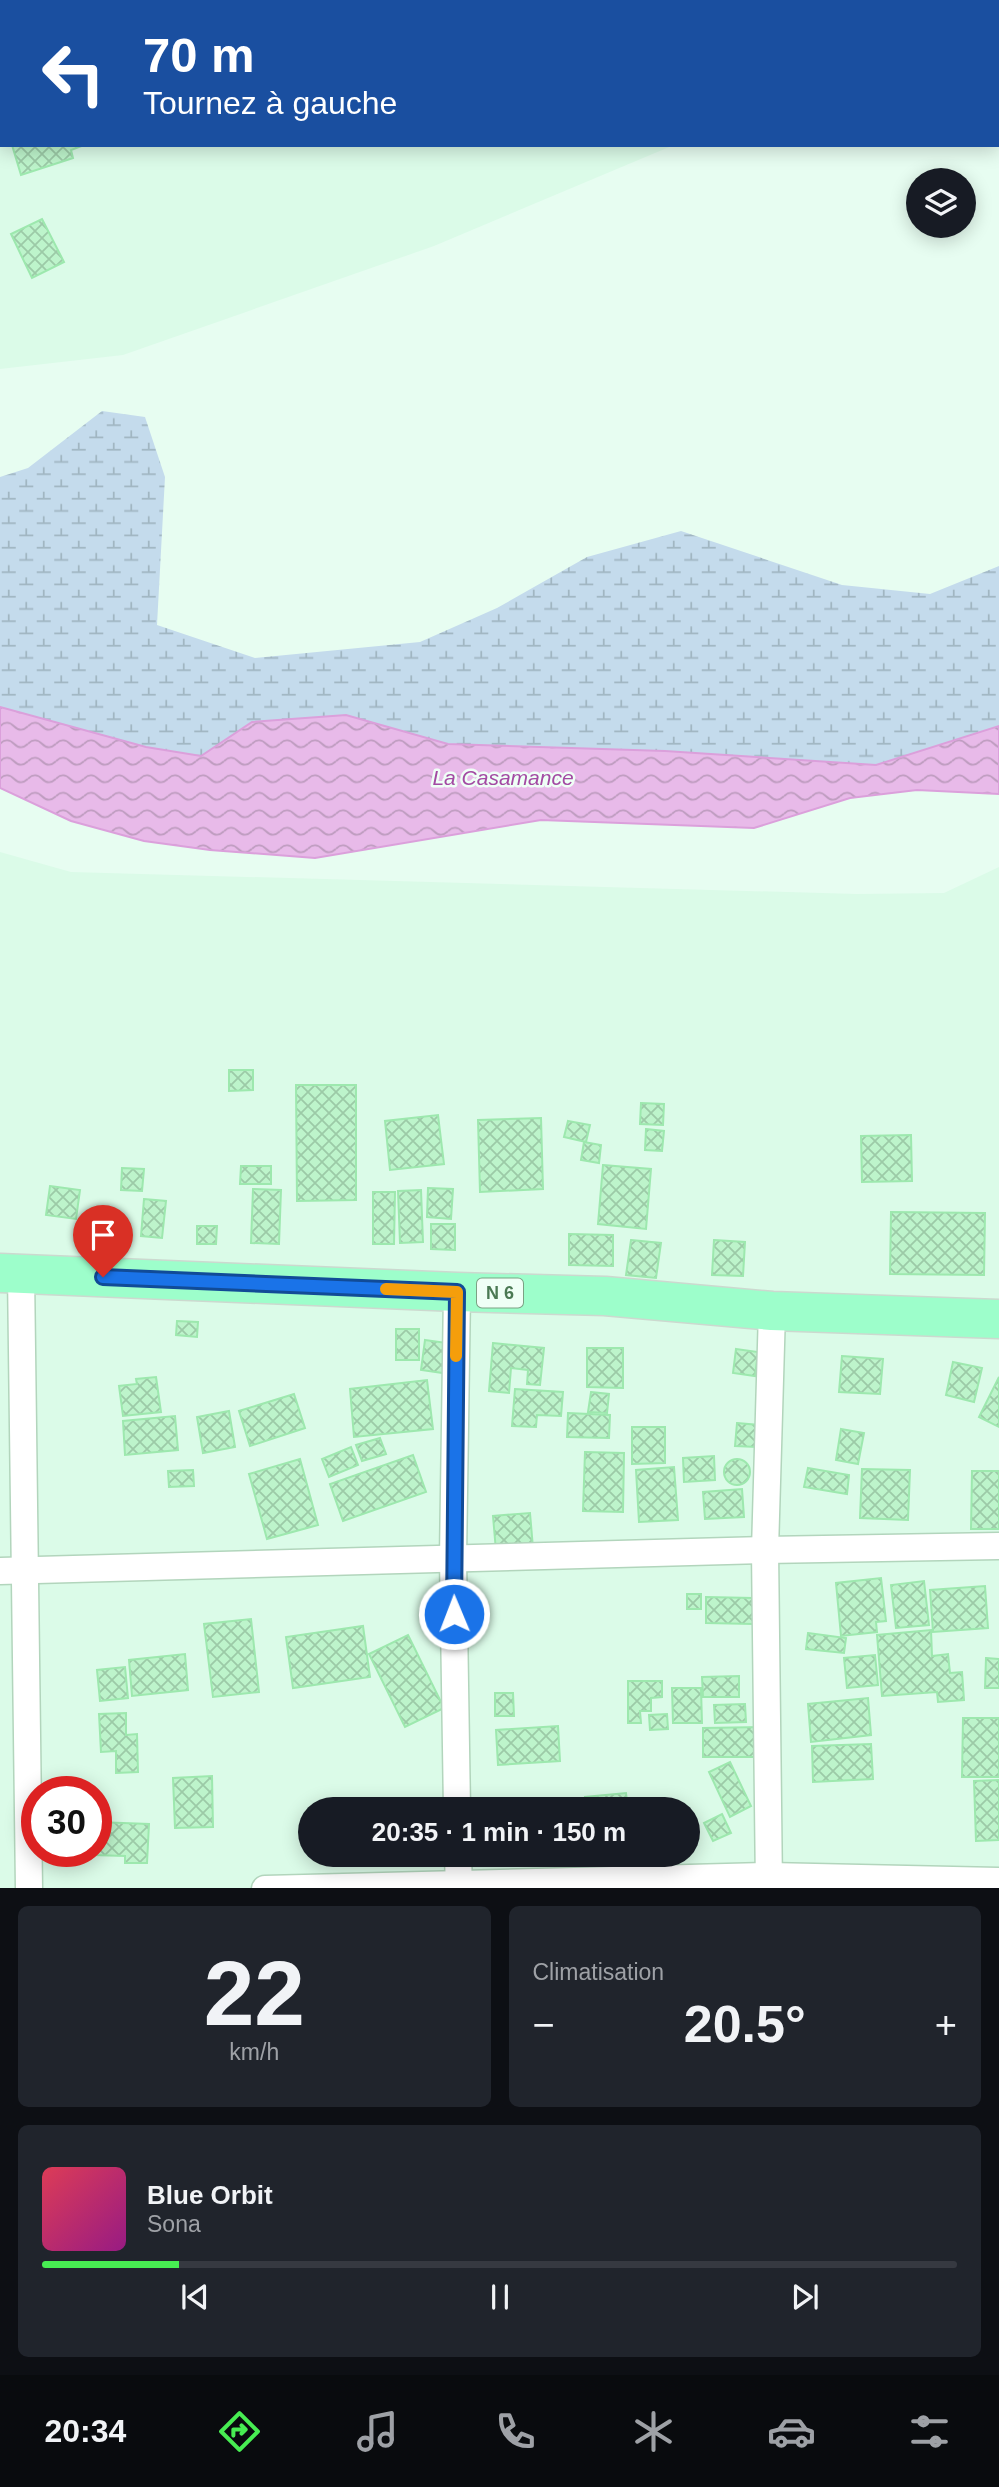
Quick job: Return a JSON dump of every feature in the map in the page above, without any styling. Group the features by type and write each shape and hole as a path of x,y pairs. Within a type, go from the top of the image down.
{"main road":[{"name":"N 6","path":"10,1273 605,1296 772,1311 999,1319"}],"street":[{"path":"10,1273 13,1571 29,1888"},
{"path":"457,1292 453,1558 457,1797"},
{"path":"769,1882 765,1550 772,1311"},
{"path":"13,1571 999,1546"},
{"path":"458,1867 458,1886"},
{"path":"265,1888 999,1881"}],"shaded area":[{"path":"0,147 669,147 434,246 123,355 0,369"},
{"path":"0,852 71,872 857,894 944,893 999,867 999,1888 0,1888"}],"green space":[{"path":"102,411 145,417 165,477 157,625 255,658 420,642 497,608 587,557 681,531 842,585 930,594 999,566 999,726 877,765 665,751 448,744 346,715 252,722 201,756 146,747 0,707 0,477 28,468"}],"water":[{"name":"La Casamance","path":"0,707 146,747 201,756 252,722 346,715 448,744 665,751 876,765 999,726 999,794 917,790 850,798 754,828 541,820 315,858 210,850 144,841 71,821 0,788"}],"building":[{"path":"13,147 79,147 71,150 73,158 21,175"},
{"path":"42,219 64,262 32,278 11,234"},
{"path":"229,1070 253,1070 253,1090 229,1091"},
{"path":"296,1085 356,1085 356,1200 297,1201"},
{"path":"641,1103 664,1104 663,1125 640,1124"},
{"path":"438,1115 444,1164 390,1170 385,1121"},
{"path":"541,1118 543,1189 480,1192 478,1120"},
{"path":"568,1121 590,1125 586,1142 564,1137"},
{"path":"646,1129 664,1131 662,1151 645,1150"},
{"path":"911,1135 912,1181 862,1182 861,1136"},
{"path":"584,1142 601,1145 599,1163 581,1160"},
{"path":"603,1165 651,1169 646,1229 598,1224"},
{"path":"241,1166 271,1166 271,1184 240,1184"},
{"path":"122,1168 144,1169 142,1191 121,1190"},
{"path":"50,1186 80,1190 76,1219 46,1215"},
{"path":"428,1188 453,1189 451,1219 427,1217"},
{"path":"253,1189 281,1190 279,1244 251,1243"},
{"path":"421,1190 423,1242 400,1243 398,1191"},
{"path":"373,1192 395,1192 394,1244 373,1244"},
{"path":"144,1199 166,1201 162,1238 141,1236"},
{"path":"99,1211 113,1211 113,1235 98,1234"},
{"path":"891,1212 985,1213 984,1275 890,1274"},
{"path":"431,1224 455,1224 455,1250 431,1249"},
{"path":"197,1226 217,1226 216,1244 197,1244"},
{"path":"569,1234 613,1235 613,1266 569,1265"},
{"path":"631,1240 661,1243 656,1278 626,1275"},
{"path":"714,1240 745,1242 743,1276 712,1275"},
{"path":"177,1321 198,1322 197,1337 176,1335"},
{"path":"396,1329 419,1329 419,1360 396,1360"},
{"path":"425,1340 447,1343 443,1373 421,1370"},
{"path":"493,1343 544,1348 540,1385 527,1384 528,1370 511,1368 509,1393 489,1391"},
{"path":"587,1348 623,1348 623,1388 587,1387"},
{"path":"736,1349 758,1352 755,1376 733,1373"},
{"path":"842,1356 883,1359 880,1394 839,1392"},
{"path":"953,1362 982,1368 974,1402 946,1395"},
{"path":"156,1377 161,1412 123,1416 119,1386 137,1384 136,1379"},
{"path":"999,1377 999,1427 979,1417"},
{"path":"427,1380 433,1429 354,1437 350,1389"},
{"path":"515,1389 563,1392 561,1416 537,1415 536,1427 512,1426"},
{"path":"591,1392 609,1394 607,1413 588,1412"},
{"path":"294,1394 305,1428 250,1446 239,1411"},
{"path":"229,1411 235,1447 203,1453 197,1417"},
{"path":"568,1413 610,1415 609,1438 567,1437"},
{"path":"175,1416 178,1450 125,1455 123,1421"},
{"path":"737,1423 759,1425 757,1447 735,1446"},
{"path":"632,1427 665,1427 665,1463 632,1464"},
{"path":"841,1429 864,1433 858,1464 836,1460"},
{"path":"380,1438 386,1454 362,1461 356,1445"},
{"path":"351,1447 358,1465 329,1477 322,1459"},
{"path":"585,1452 624,1453 623,1512 583,1511"},
{"path":"413,1455 426,1492 343,1521 330,1484"},
{"path":"714,1456 715,1480 684,1482 683,1458"},
{"path":"300,1459 318,1525 267,1539 249,1474"},
{"path":"737,1459 746,1463 750,1472 746,1481 737,1485 728,1481 724,1472 728,1463"},
{"path":"674,1467 678,1520 639,1522 636,1470"},
{"path":"808,1468 849,1475 847,1494 804,1487"},
{"path":"862,1469 910,1470 908,1520 860,1518"},
{"path":"193,1470 194,1486 169,1487 168,1471"},
{"path":"972,1471 999,1471 999,1529 971,1529"},
{"path":"742,1489 744,1517 705,1519 703,1492"},
{"path":"530,1513 533,1548 496,1551 493,1516"},
{"path":"881,1578 886,1621 876,1622 877,1632 841,1636 836,1583"},
{"path":"924,1581 929,1625 896,1628 891,1585"},
{"path":"985,1586 988,1628 933,1632 930,1590"},
{"path":"687,1594 701,1594 701,1609 687,1609"},
{"path":"706,1597 753,1598 753,1624 706,1623"},
{"path":"251,1619 259,1692 213,1697 204,1624"},
{"path":"363,1626 370,1677 293,1688 286,1637"},
{"path":"931,1630 932,1656 948,1654 950,1673 962,1672 964,1700 938,1702 937,1692 882,1696 877,1635"},
{"path":"808,1633 846,1638 844,1653 806,1649"},
{"path":"408,1635 444,1708 405,1727 369,1654"},
{"path":"185,1654 188,1690 132,1696 129,1660"},
{"path":"875,1655 878,1685 847,1688 844,1658"},
{"path":"986,1658 999,1659 999,1688 985,1688"},
{"path":"125,1667 128,1698 100,1701 97,1670"},
{"path":"739,1676 739,1697 703,1697 702,1677"},
{"path":"628,1681 662,1681 662,1697 651,1698 651,1711 640,1711 641,1723 628,1723"},
{"path":"672,1688 701,1688 702,1723 673,1723"},
{"path":"495,1693 513,1693 514,1716 495,1716"},
{"path":"868,1698 871,1735 811,1742 808,1704"},
{"path":"745,1704 746,1722 715,1723 714,1705"},
{"path":"126,1713 126,1735 137,1734 138,1772 116,1773 116,1751 101,1752 99,1714"},
{"path":"667,1714 668,1729 650,1730 649,1715"},
{"path":"963,1718 999,1718 999,1777 962,1777"},
{"path":"558,1726 560,1761 498,1765 496,1730"},
{"path":"762,1727 762,1757 703,1757 703,1728"},
{"path":"871,1744 873,1779 813,1782 812,1746"},
{"path":"730,1762 751,1806 730,1817 709,1772"},
{"path":"212,1776 213,1827 175,1828 173,1778"},
{"path":"999,1780 999,1840 976,1841 974,1781"},
{"path":"626,1793 626,1797 585,1797"},
{"path":"722,1814 731,1833 713,1841 704,1823"},
{"path":"112,1823 149,1824 147,1863 125,1863 125,1856 112,1856"}],"slow traffic":[{"path":"386,1289 457,1292 456,1356"}],"route":[{"path":"103,1277 457,1292 454,1614"}]}
